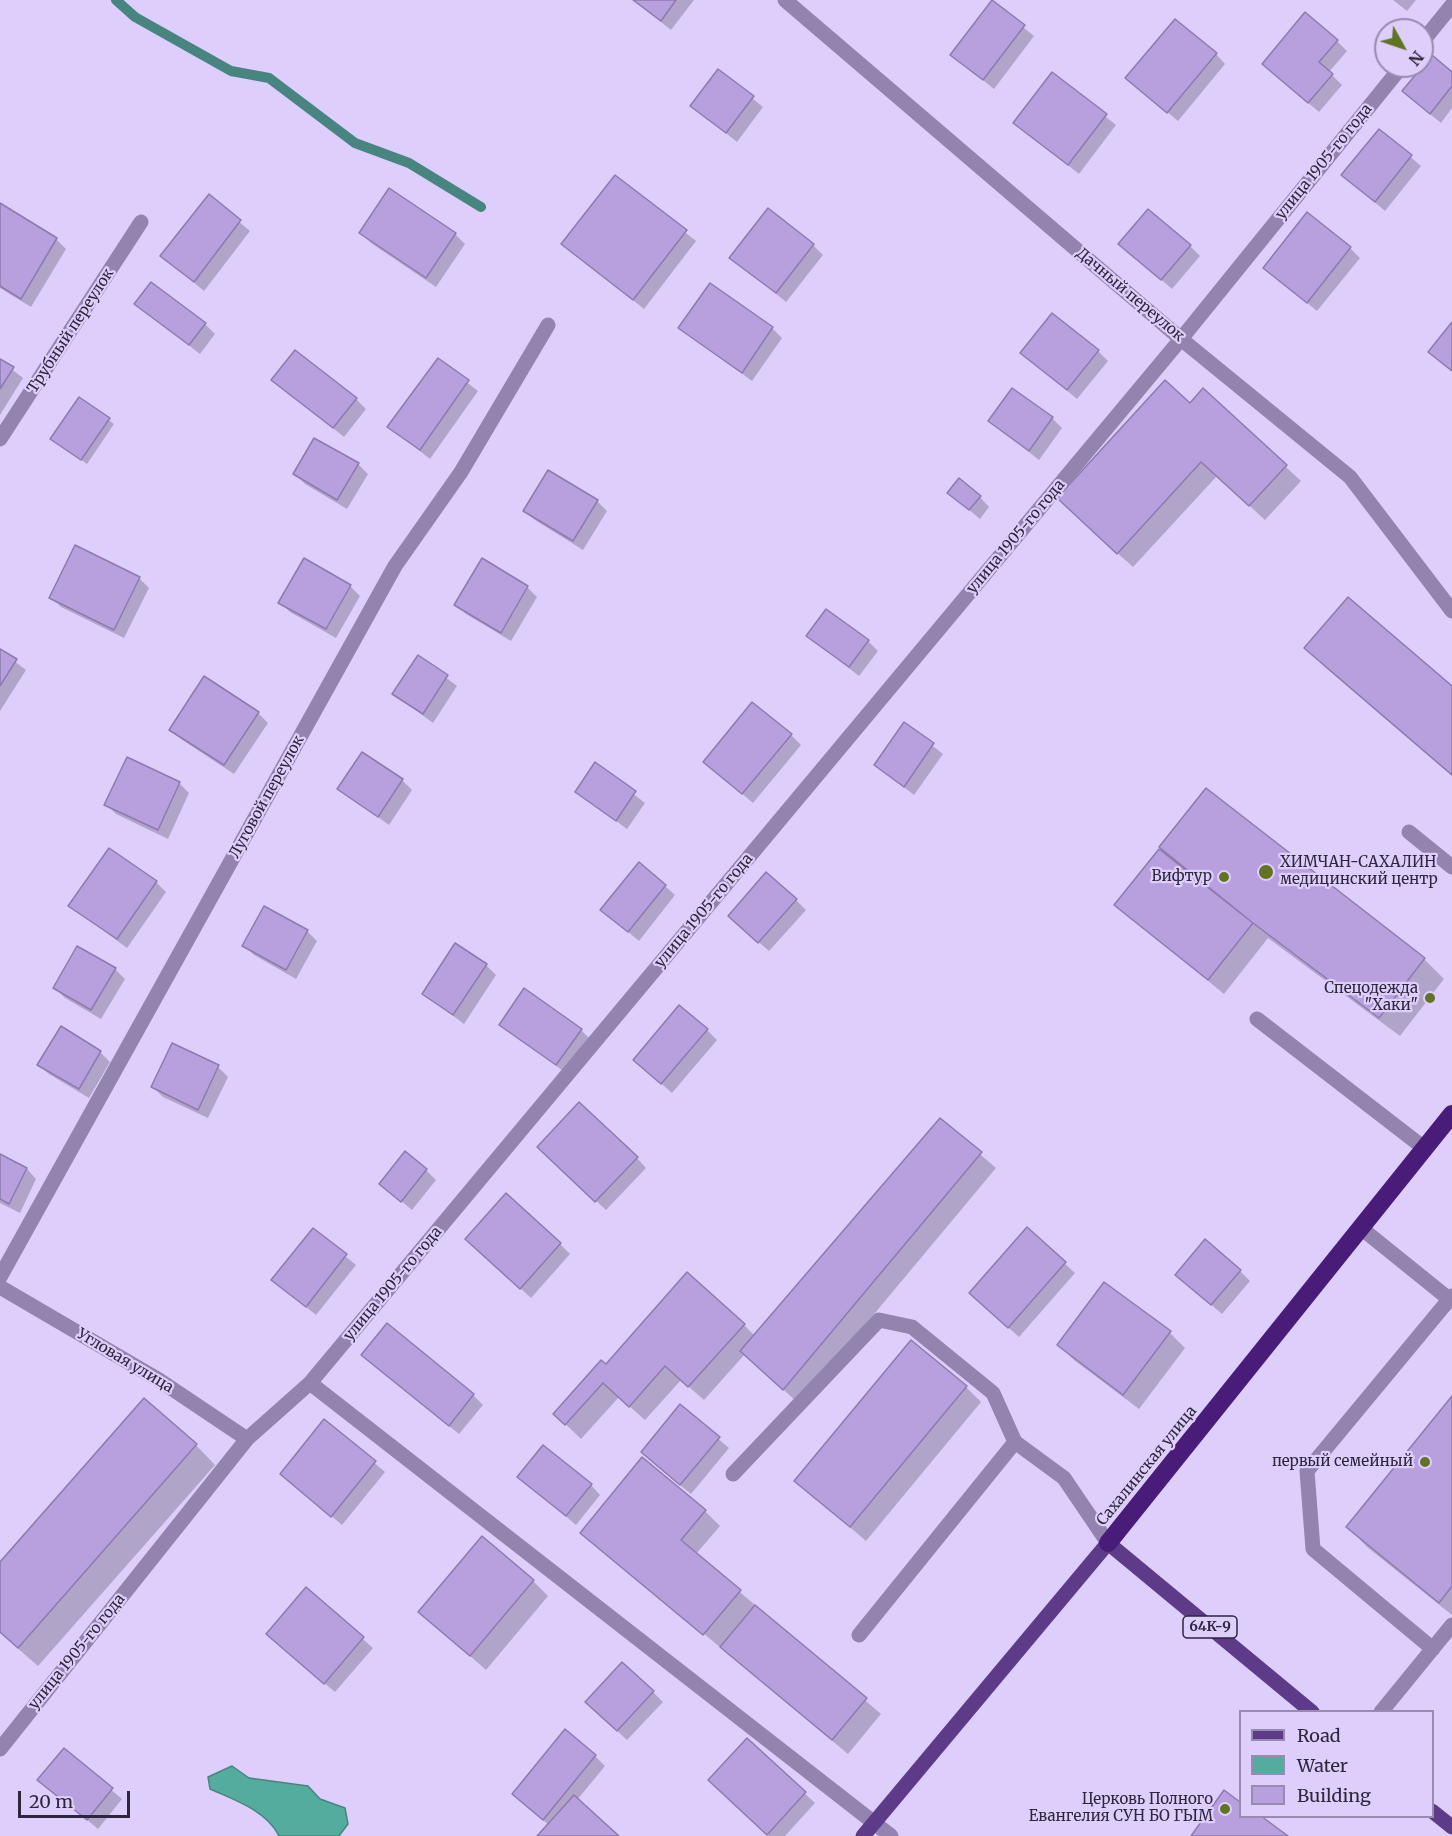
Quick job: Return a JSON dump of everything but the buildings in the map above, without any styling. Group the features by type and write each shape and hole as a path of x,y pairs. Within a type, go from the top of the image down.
{"highway":[{"name":"Сахалинская улица","path":"1108,1543 1452,1114"}],"main road":[{"name":"64К-9","path":"1108,1543 1310,1710"},
{"name":"Сахалинская улица","path":"863,1836 1108,1543"},
{"path":"1434,1813 1452,1827"}],"street":[{"name":"Дачный переулок","path":"785,0 1181,339 1350,477 1452,611"},
{"path":"1434,27 1452,4"},
{"name":"улица 1905-го года","path":"0,1749 247,1439 310,1383 1181,339 1392,78"},
{"name":"Трубный переулок","path":"0,439 141,222"},
{"name":"Луговой переулок","path":"0,1278 395,566 461,472 548,325"},
{"path":"1409,832 1452,867"},
{"path":"1257,1020 1424,1148"},
{"path":"1361,1228 1451,1298 1307,1471 1313,1549 1433,1649"},
{"name":"Угловая улица","path":"0,1287 159,1380 247,1439"},
{"path":"733,1474 879,1320 912,1327 993,1393 1015,1442 1064,1478 1108,1543"},
{"path":"310,1383 891,1836"},
{"path":"860,1635 1015,1442"},
{"path":"1383,1710 1452,1625"}],"water":[{"path":"232,1766 249,1778 308,1786 320,1799 345,1808 348,1824 339,1836 279,1836 274,1827 258,1813 210,1789 208,1777"}],"waterway":[{"path":"116,0 135,17 231,71 269,78 355,143 409,163 481,207"}],"place":[{"name":"ХИМЧАН-САХАЛИН медицинский центр","path":"1266,872"},
{"name":"Вифтур","path":"1224,877"},
{"name":"Спецодежда \"Хаки\"","path":"1430,998"},
{"name":"первый семейный","path":"1425,1462"},
{"name":"Церковь Полного Евангелия СУН БО ГЫМ","path":"1225,1809"}]}
